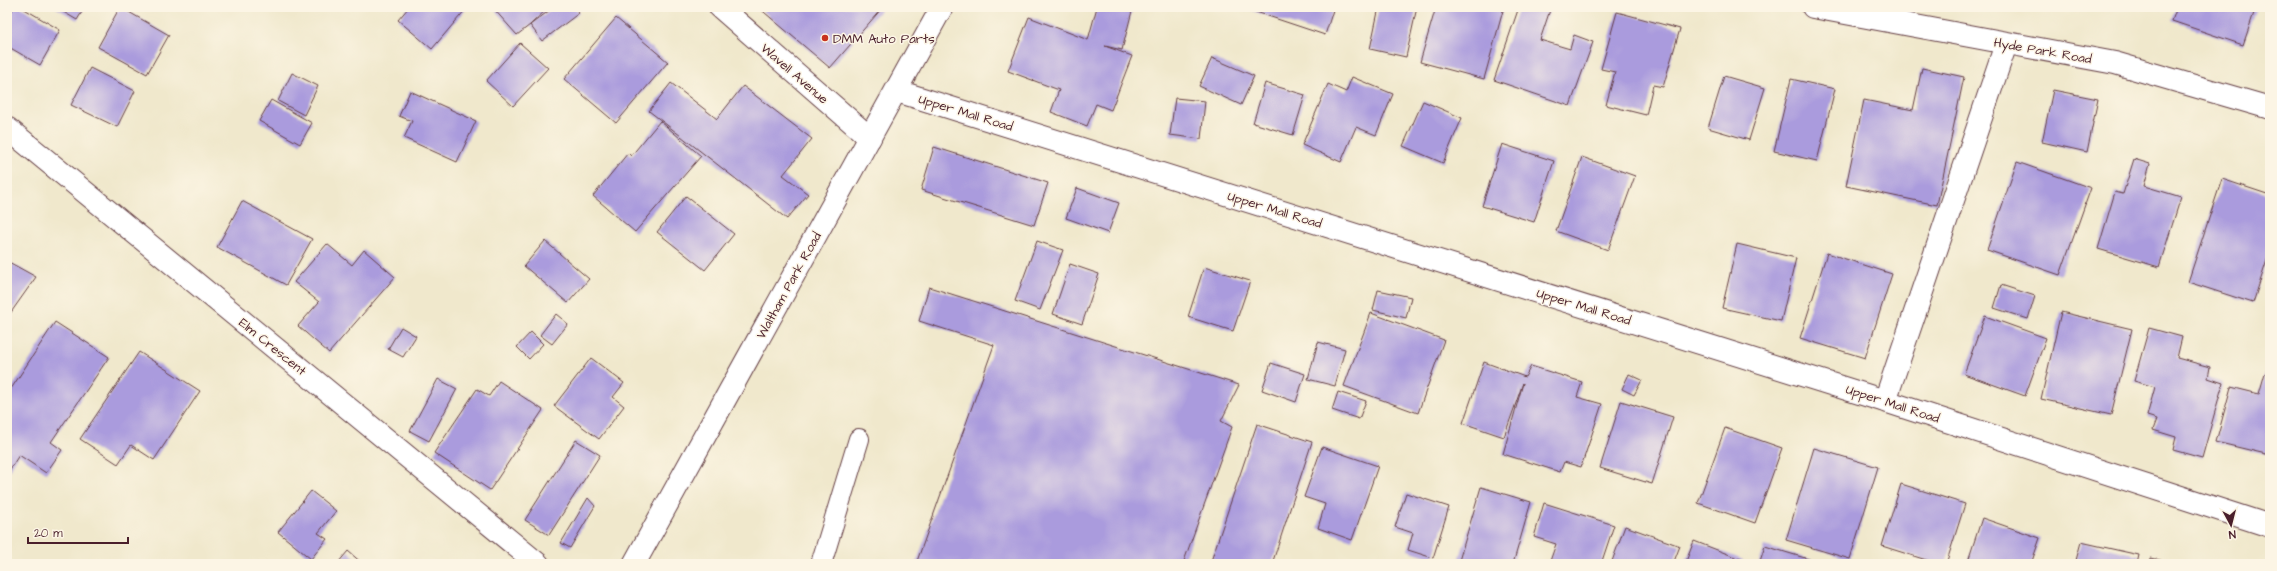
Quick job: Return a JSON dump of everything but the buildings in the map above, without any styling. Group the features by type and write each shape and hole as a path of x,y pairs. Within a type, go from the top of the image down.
{"street":[{"name":"Wavell Avenue","path":"720,7 870,138"},
{"name":"Waltham Park Road","path":"634,564 897,91 942,7"},
{"name":"Hyde Park Road","path":"1813,7 2115,63 2270,108"},
{"path":"1885,401 2006,44"},
{"name":"Upper Mall Road","path":"897,91 1885,401 2270,526"},
{"name":"Elm Crescent","path":"7,128 538,564"}],"lane":[{"path":"821,564 859,439"}],"place":[{"name":"DMM Auto Parts","path":"825,38"}]}
